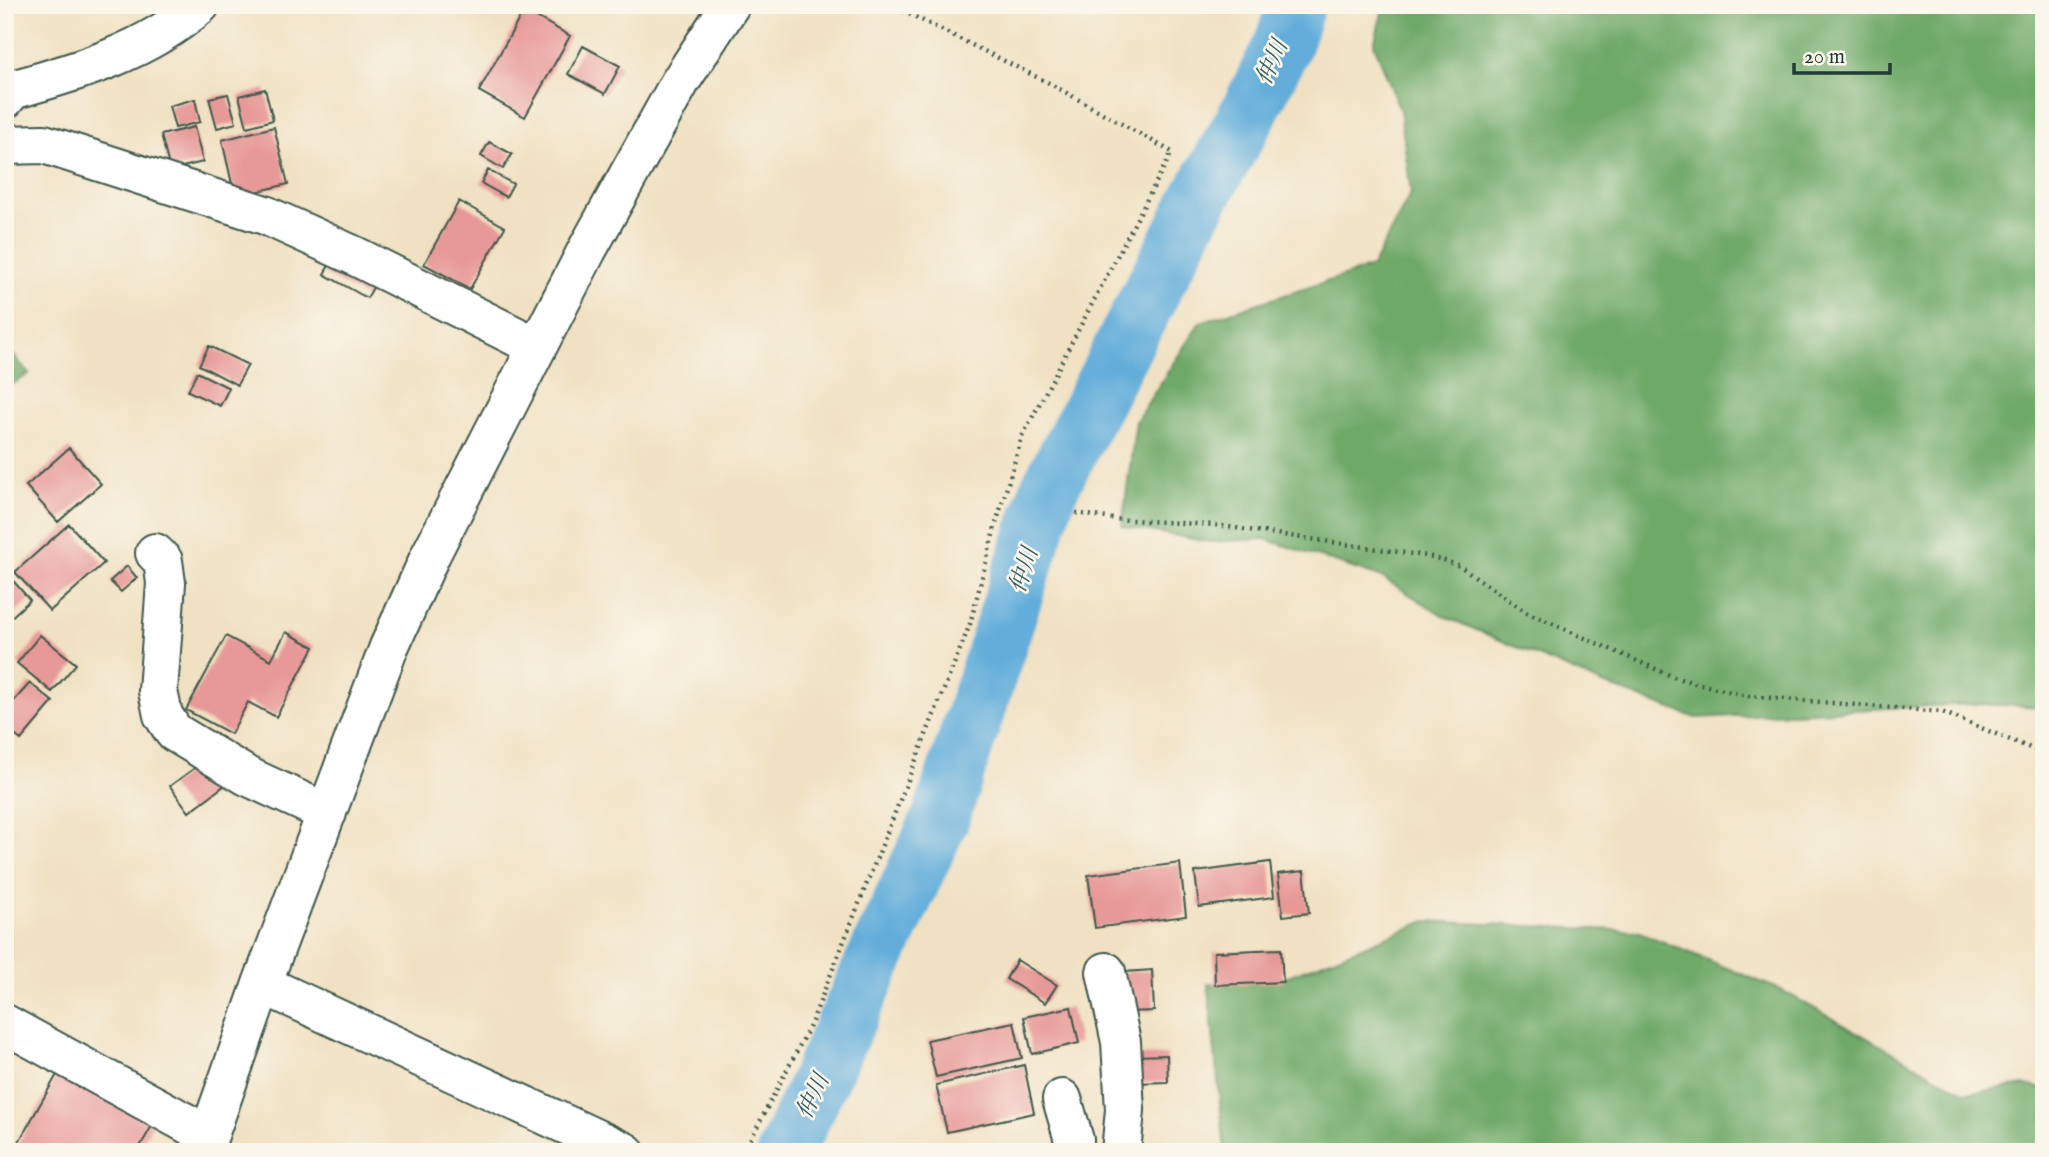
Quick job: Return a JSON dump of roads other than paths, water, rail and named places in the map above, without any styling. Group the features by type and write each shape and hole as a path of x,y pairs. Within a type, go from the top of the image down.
{"street":[{"path":"5,99 12,90 75,71 142,45 182,21 200,5"},
{"path":"5,1024 206,1143 262,984 389,647 421,577 587,250 680,82 730,5"},
{"path":"5,145 44,144 265,215 353,255 537,347"},
{"path":"155,553 163,561 166,583 158,691 163,715 174,732 247,776 327,813"},
{"path":"1106,972 1121,1042 1125,1110 1121,1152"},
{"path":"262,984 625,1152"},
{"path":"1062,1099 1074,1140 1074,1152"}],"waterway":[{"name":"仲川","path":"786,1152 941,817 1049,489 1199,200 1247,116 1283,44 1296,5"}]}
